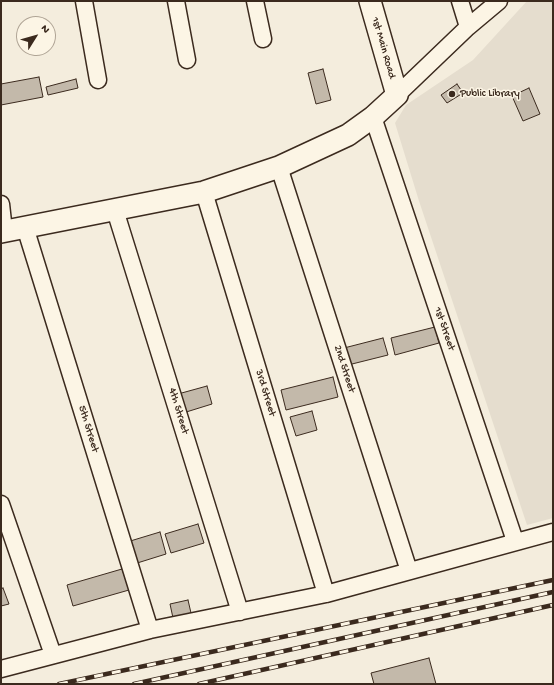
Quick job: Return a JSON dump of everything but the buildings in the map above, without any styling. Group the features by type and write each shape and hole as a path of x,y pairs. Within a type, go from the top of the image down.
{"street":[{"path":"84,1 98,80"},
{"path":"176,1 187,60"},
{"path":"255,1 263,39"},
{"name":"1st Main Road","path":"370,1 397,95"},
{"path":"460,1 468,28"},
{"path":"1,204 3,231 204,192 279,167 348,135 373,117 499,1"},
{"name":"1st Street","path":"373,117 515,541"},
{"name":"2nd Street","path":"279,167 409,572"},
{"name":"3rd Street","path":"204,192 326,594"},
{"name":"4th Street","path":"115,210 240,612"},
{"name":"5th Street","path":"25,227 150,630"},
{"path":"1,504 53,655"},
{"path":"1,669 150,630 326,594 409,572 515,541 553,532"}],"shaded area":[{"path":"527,1 553,1 553,518 527,525 419,201 395,123 406,105 473,60"}],"railway":[{"path":"59,684 553,580"},
{"path":"134,684 553,592"},
{"path":"199,684 553,605"}],"place":[{"name":"Public Library","path":"452,94"}]}
